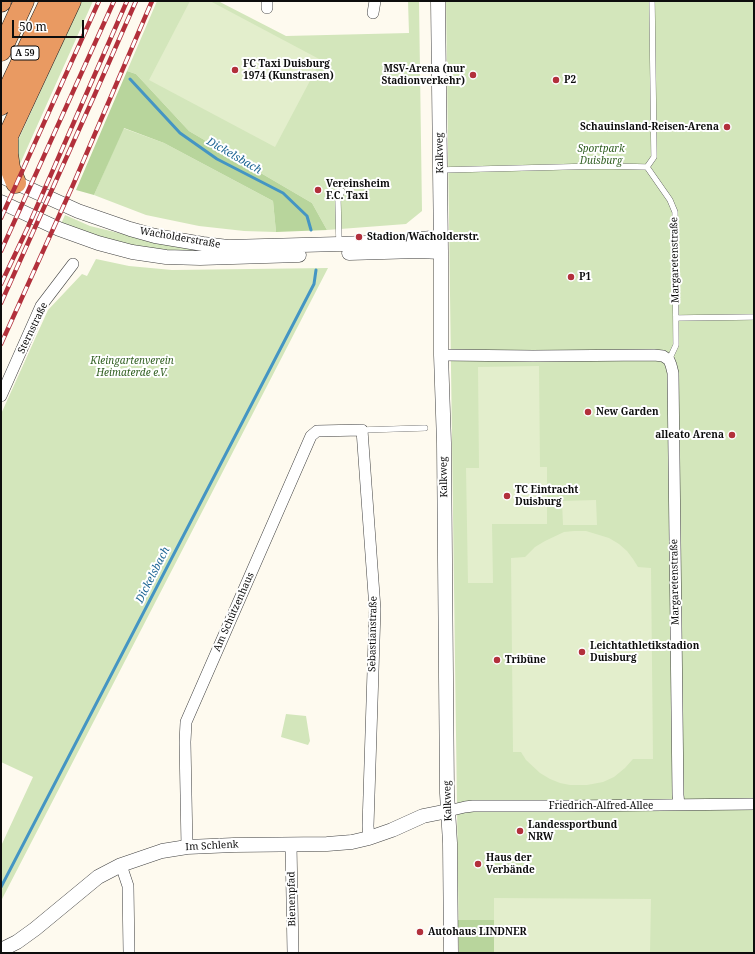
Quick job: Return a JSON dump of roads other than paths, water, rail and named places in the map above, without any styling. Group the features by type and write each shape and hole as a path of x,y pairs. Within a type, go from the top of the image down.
{"highway":[{"name":"A 59","path":"1,51 24,1"},
{"name":"A 59","path":"1,105 50,1"},
{"path":"9,180 10,168 5,140 71,1"}],"street":[{"path":"373,13 375,1"},
{"name":"Kalkweg","path":"438,1 441,355 444,443 451,953"},
{"name":"Wacholderstraße","path":"9,180 85,214 130,229 181,241 228,247 393,242 441,237"},
{"name":"Wacholderstraße","path":"1,202 59,229 98,243 132,252 166,257 200,258 336,253 418,251 441,252"},
{"name":"Sternstraße","path":"1,396 41,306 73,264"},
{"path":"441,355 654,355 663,356 669,360"},
{"name":"Margaretenstraße","path":"669,360 672,365 673,373 679,805"},
{"name":"Sebastianstraße","path":"362,430 375,609 368,819 369,838"},
{"name":"Am Schützenhaus","path":"188,847 185,742 186,722 311,436 316,431 362,430"},
{"name":"Friedrich-Alfred-Allee","path":"448,811 473,806 754,804"},
{"name":"Im Schlenk","path":"1,950 17,942 35,929 98,877 121,864 162,851 188,847 327,844 352,842 392,830 422,816 448,811"},
{"name":"Bienenpfad","path":"291,844 293,953"},
{"path":"121,864 128,886 129,953"}],"lane":[{"path":"440,170 603,166 647,167 654,157 652,1"},
{"name":"Margaretenstraße","path":"647,167 670,200 675,212 676,345 669,360"},
{"path":"339,244 338,201 342,191"},
{"path":"676,318 754,317"},
{"path":"362,430 425,428"}],"waterway":[{"name":"Dickelsbach","path":"130,79 180,133 217,159 283,193 307,216 311,230"},
{"name":"Dickelsbach","path":"1,887 314,284 316,270"}],"railway":[{"path":"1,218 99,1"},
{"path":"1,251 114,1"},
{"path":"1,284 28,227 127,1"},
{"path":"1,303 136,1"},
{"path":"1,344 73,185 152,1"}],"place":[{"name":"FC Taxi Duisburg 1974 (Kunstrasen)","path":"235,70"},
{"name":"MSV-Arena (nur Stadionverkehr)","path":"473,75"},
{"name":"P2","path":"556,80"},
{"name":"Schauinsland-Reisen-Arena","path":"727,127"},
{"name":"Vereinsheim F.C. Taxi","path":"318,190"},
{"name":"Stadion/Wacholderstr.","path":"359,237"},
{"name":"P1","path":"571,277"},
{"name":"New Garden","path":"588,412"},
{"name":"alleato Arena","path":"732,435"},
{"name":"TC Eintracht Duisburg","path":"507,496"},
{"name":"Leichtathletikstadion Duisburg","path":"582,652"},
{"name":"Tribüne","path":"497,660"},
{"name":"Landessportbund NRW","path":"520,831"},
{"name":"Haus der Verbände","path":"478,864"},
{"name":"Autohaus LINDNER","path":"420,932"}],"park label":[{"name":"Sportpark Duisburg","path":"601,154"},
{"name":"Kleingartenverein Heimaterde e.V.","path":"132,366"}]}
